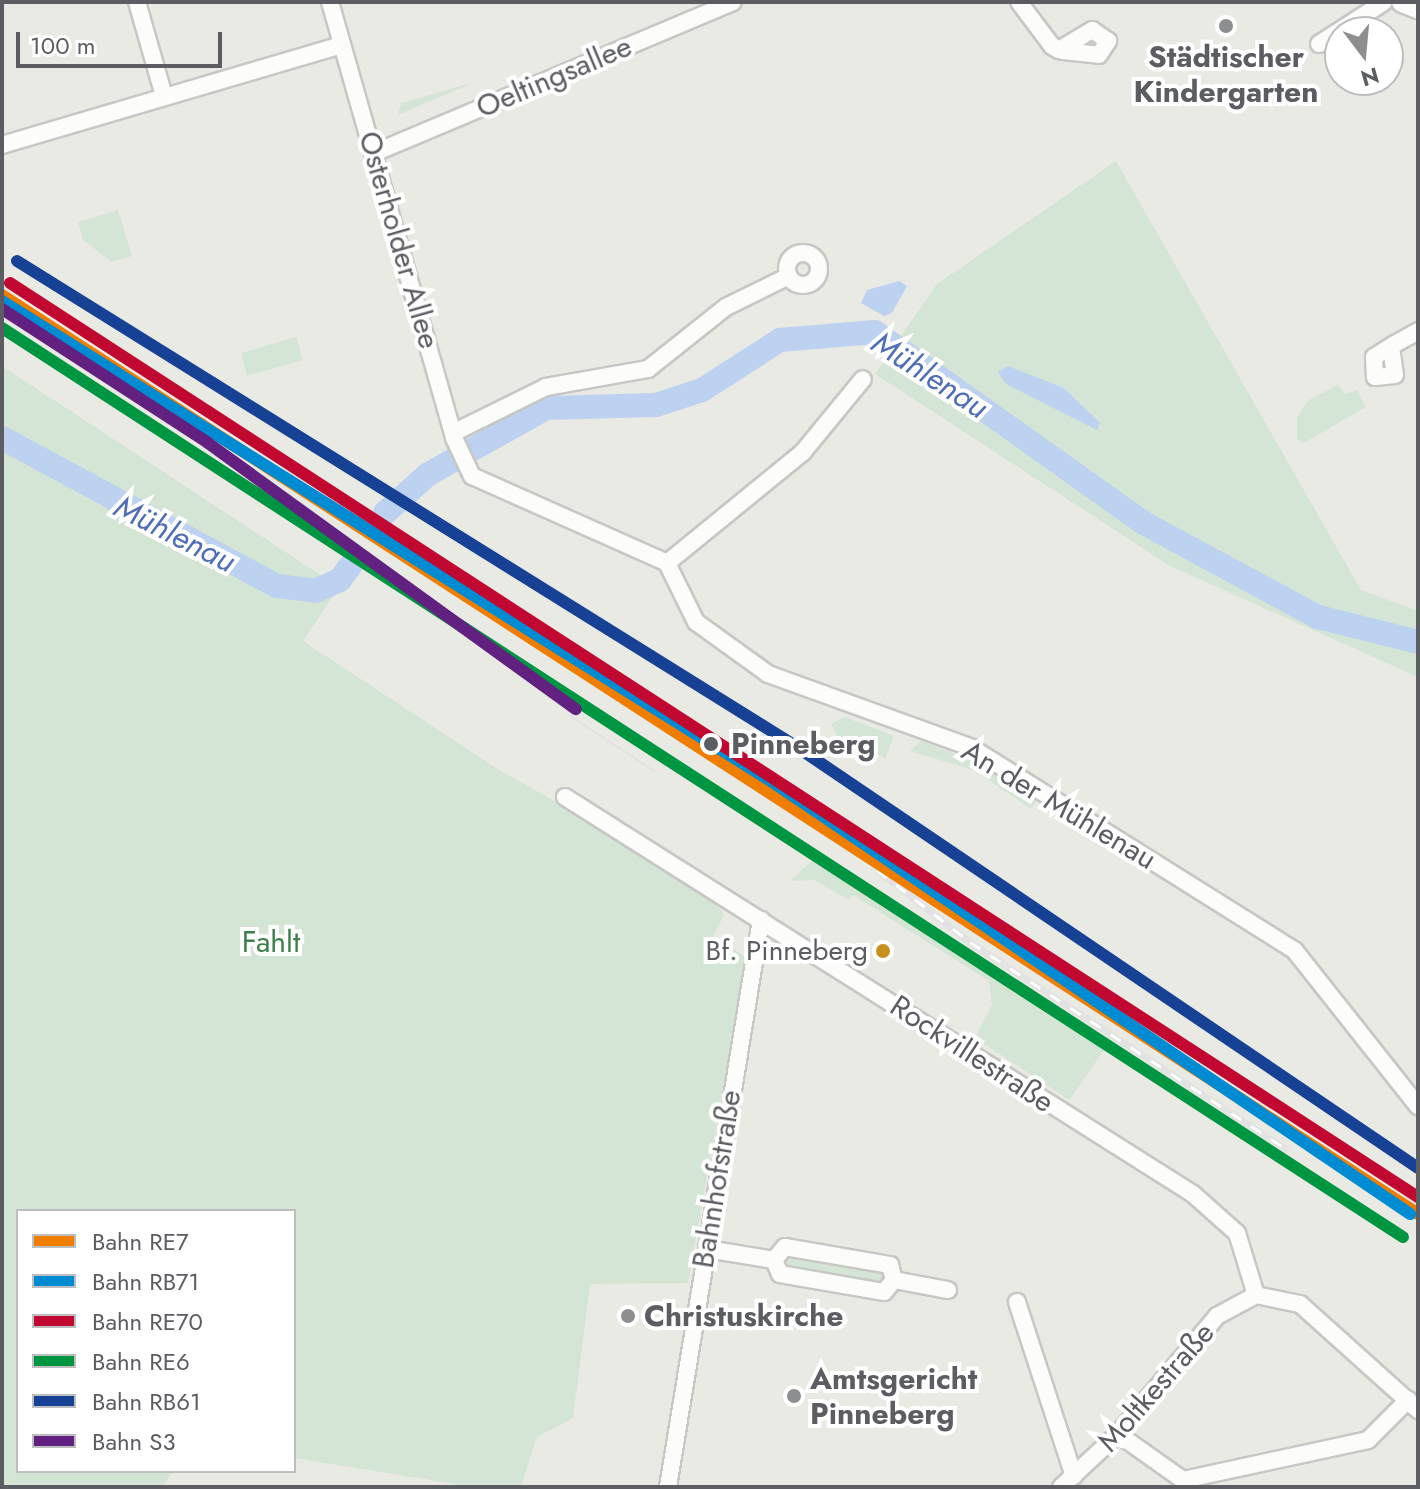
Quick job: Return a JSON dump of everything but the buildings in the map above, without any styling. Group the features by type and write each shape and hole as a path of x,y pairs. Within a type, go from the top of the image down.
{"street":[{"path":"137,2 164,96"},
{"name":"Osterholder Allee","path":"330,2 453,435 472,476 667,563"},
{"name":"Oeltingsallee","path":"374,153 733,2"},
{"path":"1019,2 1059,50"},
{"path":"1319,44 1359,18 1402,4"},
{"path":"2,145 342,45"},
{"path":"453,435 546,387 648,369 726,307 789,276"},
{"path":"1391,347 1418,331"},
{"path":"667,563 803,452 863,379"},
{"name":"An der Mühlenau","path":"667,563 696,622 768,674 972,748 1295,951 1418,1106"},
{"name":"Rockvillestraße","path":"565,797 1223,1217 1242,1242 1256,1295"},
{"name":"Bahnhofstraße","path":"668,1487 761,920"},
{"path":"774,1260 785,1247 890,1265 894,1280"},
{"path":"707,1249 774,1260"},
{"path":"774,1260 780,1274 884,1292 894,1280"},
{"path":"894,1280 948,1290"},
{"path":"1118,1434 1183,1480 1368,1440 1413,1405 1300,1304 1256,1295"},
{"name":"Moltkestraße","path":"1067,1482 1118,1434 1217,1316 1256,1295"},
{"path":"1017,1302 1067,1482"}],"green space":[{"path":"475,82 398,115 401,103"},
{"path":"1116,161 1361,590 1418,611 1418,677 1170,566 875,374 937,284"},
{"path":"118,210 132,256 112,262 83,240 78,222"},
{"path":"296,337 303,360 247,376 241,353"},
{"name":"Fahlt","path":"2,366 339,587 303,641 496,768 703,885 724,915 713,936 746,957 688,1283 590,1284 573,1418 537,1437 521,1487 473,1487 296,1458 296,1209 16,1209 16,1473 177,1473 171,1474 163,1487 2,1487"},
{"path":"1338,385 1345,394 1357,390 1366,407 1304,443 1297,439 1297,418 1307,401"},
{"path":"845,717 894,736 885,758 838,737 831,724"},
{"path":"921,741 1001,771 1040,795 1031,809 976,771 910,751"},
{"path":"816,857 1105,1049 1069,1100 975,1038 992,1005 989,981 853,895 849,900 814,880 790,881"},
{"path":"786,1255 883,1268 885,1285 789,1272"}],"water":[{"path":"899,281 907,286 892,313 884,316 861,303 867,290"},
{"path":"1008,366 1064,388 1100,423 1097,430 1006,384 998,372"}],"waterway":[{"name":"Mühlenau","path":"385,513 427,475 546,408 656,405 702,390 780,340 875,332 1142,522 1318,617 1418,642"},
{"name":"Mühlenau","path":"2,438 277,586 315,591 340,580 350,566"}],"tram line":[{"path":"569,715 654,771"}],"railway":[{"path":"877,870 970,942 1288,1150"},
{"path":"1349,1168 1418,1208"}],"rail line":[{"name":"RB61","path":"17,261 794,745 1418,1168"},
{"name":"RE70","path":"10,283 1418,1197"},
{"name":"RE7","path":"2,295 1418,1214"},
{"name":"RB71","path":"2,301 771,781 1410,1214"},
{"name":"S3","path":"2,309 208,443 576,709"},
{"name":"RE6","path":"2,328 1403,1237"}],"place":[{"name":"Städtischer Kindergarten","path":"1226,26"},
{"name":"Pinneberg","path":"711,744"},
{"name":"Bf. Pinneberg","path":"883,951"},
{"name":"Christuskirche","path":"628,1316"},
{"name":"Amtsgericht Pinneberg","path":"794,1396"}]}
